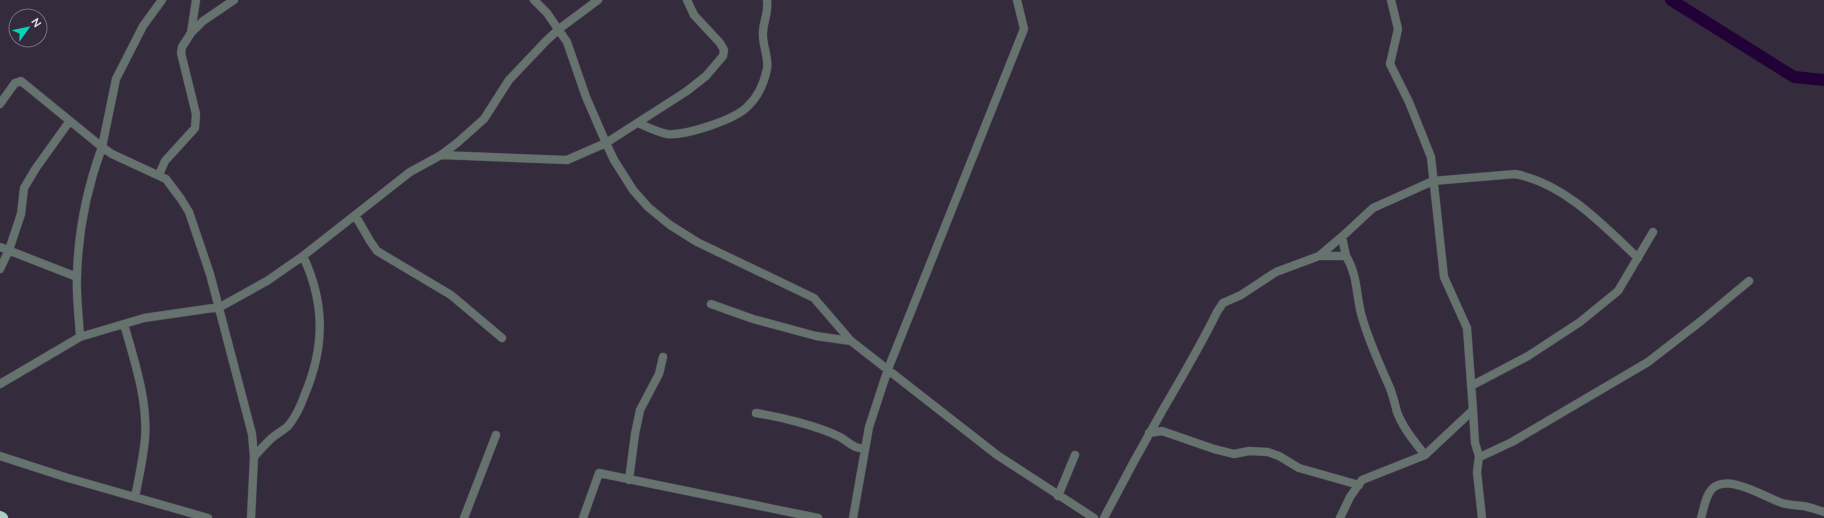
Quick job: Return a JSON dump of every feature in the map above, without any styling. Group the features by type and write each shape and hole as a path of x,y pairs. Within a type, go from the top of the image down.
{"street":[{"path":"80,337 77,278 78,250 84,212 102,147 116,79 143,26 162,0"},
{"path":"191,33 196,0"},
{"path":"159,175 165,161 195,128 196,114 181,53 184,42 191,33 209,17 234,0"},
{"path":"534,0 559,29 567,42 586,97 614,160 633,190 648,208 696,242 814,298 852,340 997,455 1094,518"},
{"path":"0,384 80,337 144,318 220,307 267,281 303,256 410,172 441,155 457,143 484,119 509,80 559,29 598,0"},
{"path":"441,155 567,160 606,143 638,123 687,91 706,76 723,56 724,50 720,43 694,15 686,0"},
{"path":"638,123 666,134 678,134 697,130 736,114 746,108 756,97 763,83 767,68 763,34 767,17 767,0"},
{"path":"853,518 869,427 888,369 1024,29 1017,0"},
{"path":"1391,0 1398,29 1390,64 1409,102 1431,157 1444,278 1467,328 1475,443 1479,456 1477,472 1482,518"},
{"path":"0,104 15,83 21,81 69,122 112,154 159,175 171,184 189,212 220,307 252,434 254,457 251,518"},
{"path":"0,269 9,250 21,214 24,188 36,168 69,122"},
{"path":"1104,518 1149,433 1185,375 1223,303 1241,295 1276,272 1319,256 1373,208 1433,180 1514,174 1528,176 1555,188 1568,197 1612,232 1638,258"},
{"path":"355,216 378,251 451,295 502,338"},
{"path":"1471,386 1528,356 1580,322 1618,291 1653,232"},
{"path":"1342,237 1346,256 1356,283 1359,305 1367,334 1393,395 1397,411 1408,434 1425,455"},
{"path":"0,247 77,278"},
{"path":"254,457 272,438 288,426 299,409 310,382 320,343 321,319 312,274 303,256"},
{"path":"1319,256 1346,256"},
{"path":"1479,456 1512,442 1648,362 1701,322 1749,281"},
{"path":"712,304 747,317 809,334 852,340"},
{"path":"124,324 137,369 145,416 145,438 135,497"},
{"path":"629,480 635,434 640,410 657,379 663,357"},
{"path":"1340,518 1350,497 1362,480 1425,455 1473,410"},
{"path":"756,413 787,419 838,436 856,447 865,448"},
{"path":"1149,433 1162,431 1214,449 1234,454 1249,451 1268,452 1299,468 1359,485"},
{"path":"464,518 496,435"},
{"path":"0,456 68,478 208,518"},
{"path":"1058,496 1075,456"},
{"path":"583,518 599,474 818,518"},
{"path":"1701,518 1708,494 1712,489 1728,483 1751,490 1782,503 1805,506 1824,512"}],"waterway":[{"path":"1671,0 1794,77 1824,80"}]}
